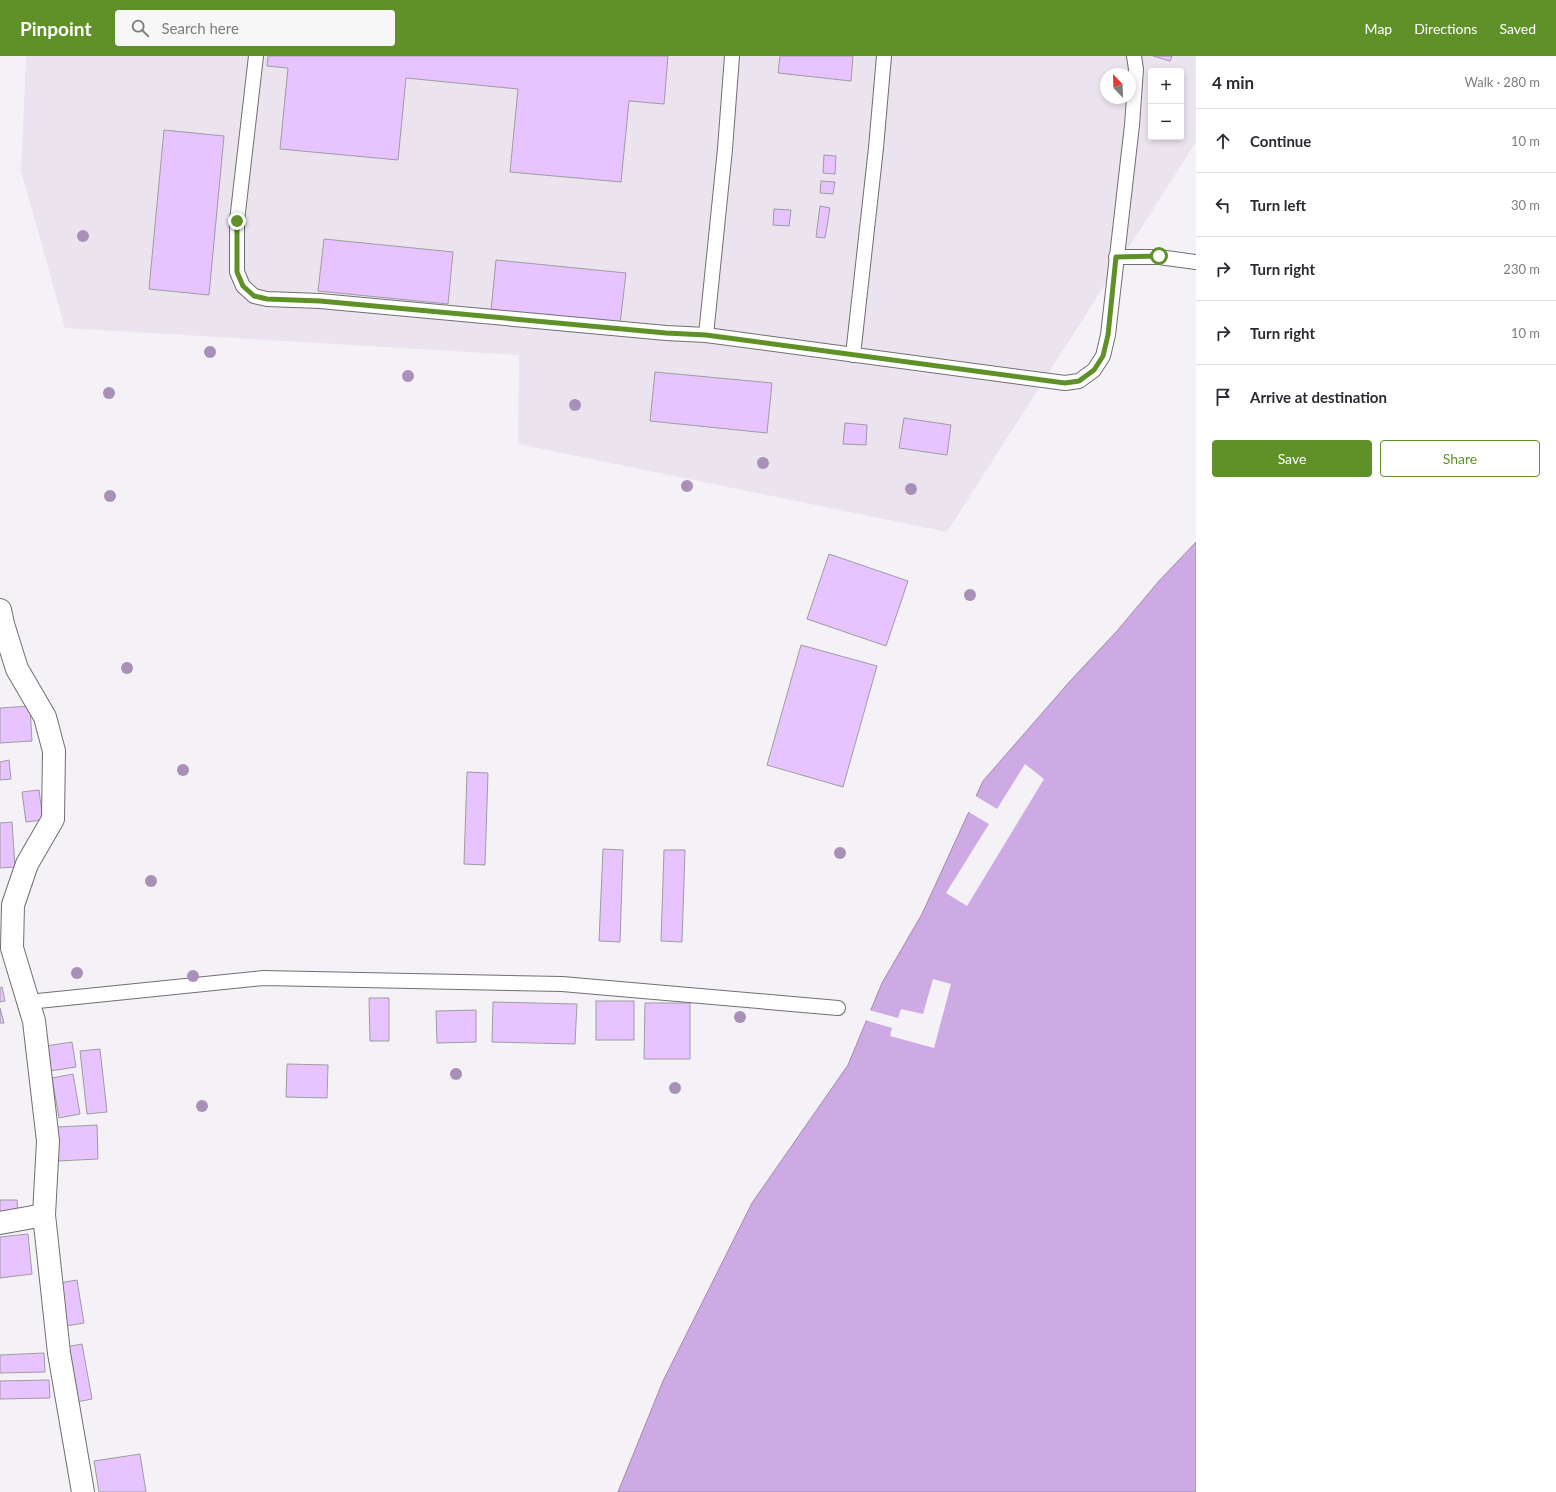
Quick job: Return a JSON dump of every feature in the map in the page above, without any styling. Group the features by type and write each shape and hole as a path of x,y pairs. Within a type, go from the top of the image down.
{"street":[{"path":"0,610 17,669 45,717 54,751 53,818 27,864 13,905 12,948 34,1021 48,1141 44,1215 59,1353 83,1492"},
{"path":"0,1223 44,1215"}],"lane":[{"path":"256,56 237,221 237,272 243,286 254,296 267,299 320,301 666,333 706,335 1065,383 1079,381 1094,370 1103,356 1108,335 1132,124 1136,69 1134,56"},
{"path":"706,335 725,149 732,56"},
{"path":"853,355 875,156 884,56"},
{"path":"1116,257 1159,256 1196,262"},
{"path":"28,1002 263,978 562,984 838,1008"}],"shaded area":[{"path":"26,56 1196,56 1196,142 947,532 518,444 519,355 65,328 21,171"},
{"path":"1196,542 1196,1492 618,1492 663,1381 752,1203 848,1065 882,983 922,914 983,781 1071,680 1117,631 1159,581"}],"pier":[{"path":"1025,764 1044,779 967,906 946,893 989,824 967,811 974,795 997,809"},
{"path":"933,979 951,984 934,1048 890,1036 892,1028 865,1020 869,1010 898,1018 901,1009 923,1014"}],"building":[{"path":"268,56 668,56 664,104 629,101 621,182 510,172 518,89 406,78 398,160 280,149 288,68 267,66"},
{"path":"780,56 853,56 851,81 778,73"},
{"path":"1153,56 1172,56 1170,61"},
{"path":"164,130 224,136 209,295 149,289"},
{"path":"824,155 836,156 835,174 823,173"},
{"path":"821,181 835,182 833,194 820,193"},
{"path":"820,206 830,208 825,238 816,237"},
{"path":"774,209 791,210 789,226 773,225"},
{"path":"324,239 453,252 448,304 318,291"},
{"path":"496,260 626,273 620,324 491,311"},
{"path":"655,372 772,383 767,433 650,421"},
{"path":"904,418 951,425 947,455 899,448"},
{"path":"845,423 867,425 866,445 843,444"},
{"path":"829,554 908,581 886,646 807,619"},
{"path":"801,645 877,666 843,787 767,765"},
{"path":"30,706 32,741 0,743 0,708"},
{"path":"9,760 11,779 0,780 0,762"},
{"path":"467,772 488,773 485,865 464,864"},
{"path":"39,790 43,820 26,822 22,792"},
{"path":"12,822 15,867 0,868 0,823"},
{"path":"603,849 623,850 620,942 599,941"},
{"path":"664,850 685,850 682,942 661,941"},
{"path":"2,987 5,1001 0,1002 0,988"},
{"path":"369,998 389,998 389,1041 370,1041"},
{"path":"596,1001 634,1001 634,1040 596,1040"},
{"path":"493,1002 577,1004 575,1044 492,1042"},
{"path":"645,1003 690,1003 690,1059 644,1059"},
{"path":"0,1008 4,1023 0,1023"},
{"path":"476,1010 476,1042 437,1043 436,1011"},
{"path":"72,1042 76,1067 50,1071 46,1046"},
{"path":"100,1049 107,1112 87,1114 80,1051"},
{"path":"287,1064 328,1065 327,1098 286,1097"},
{"path":"73,1074 80,1114 59,1118 52,1078"},
{"path":"97,1125 98,1159 58,1161 57,1127"},
{"path":"0,1200 17,1200 18,1217 0,1218"},
{"path":"28,1234 32,1274 0,1278 0,1237"},
{"path":"77,1280 84,1323 66,1326 59,1283"},
{"path":"82,1344 92,1399 77,1402 66,1347"},
{"path":"44,1353 45,1372 0,1373 0,1355"},
{"path":"49,1380 50,1398 0,1399 0,1381"},
{"path":"140,1454 146,1492 99,1492 94,1461"}],"route":[{"path":"237,221 237,272 243,286 254,296 267,299 320,301 666,333 706,335 1065,383 1079,381 1094,370 1103,356 1108,335 1116,257 1159,256"}]}
